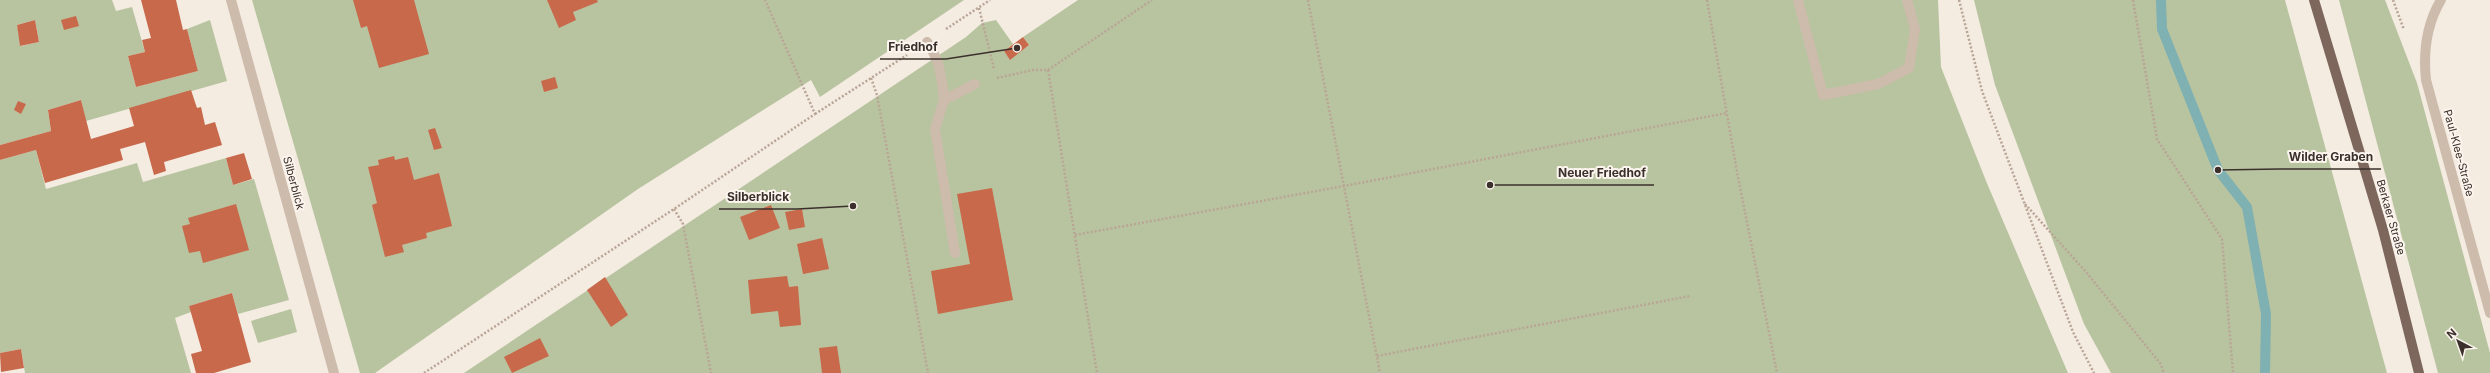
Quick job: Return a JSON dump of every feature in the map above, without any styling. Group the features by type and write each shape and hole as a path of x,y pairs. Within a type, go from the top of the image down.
{"main road":[{"name":"Berkaer Straße","path":"2314,0 2383,230 2419,373"}],"street":[{"name":"Silberblick","path":"231,0 334,373"},
{"path":"1798,0 1823,95 1878,84 1909,68 1915,30 1907,0"},
{"name":"Paul-Klee-Straße","path":"2441,0 2426,37 2424,57 2426,80 2490,313"},
{"path":"927,42 937,56 942,76 944,100 936,129 955,253"},
{"path":"944,100 974,84"}],"path":[{"path":"765,0 815,114"},
{"path":"424,373 990,0"},
{"path":"979,8 997,78 1033,70 1048,70 1152,0"},
{"path":"1308,0 1380,373"},
{"path":"1707,0 1777,373"},
{"path":"1959,0 1982,91 2073,332 2094,373"},
{"path":"2133,0 2157,139 2222,239 2233,373"},
{"path":"1048,70 1097,373"},
{"path":"871,78 877,95 928,373"},
{"path":"1075,235 1344,186 1727,113"},
{"path":"2024,202 2086,272 2160,363 2164,373"},
{"path":"674,209 683,224 711,373"},
{"path":"1377,356 1690,296"}],"green space":[{"path":"0,0 112,0 116,11 132,7 145,52 128,56 136,87 198,71 187,29 210,20 227,81 86,121 81,100 48,110 51,131 0,145","holes":["35,20 39,42 21,46 17,25"]},
{"path":"252,0 964,0 820,97 811,80 638,189 375,373 360,373"},
{"path":"1078,0 1938,0 1941,67 1986,181 2068,373 464,373 966,37 982,23 996,20 1013,44 1004,51 1010,59 1029,45 1023,37"},
{"path":"1974,0 2285,0 2387,373 2111,373 2084,324 1995,85"},
{"path":"2339,0 2385,0 2417,83 2490,353 2490,373 2438,373"},
{"path":"36,150 46,189 137,163 143,182 226,158 233,185 254,179 289,300 238,314 232,293 189,306 191,312 175,318 191,373 25,373 21,349 0,353 0,160"},
{"path":"291,309 297,332 258,343 251,321"}],"building":[{"path":"141,0 176,0 183,30 187,29 198,71 136,87 128,56 145,52 142,40 151,38"},
{"path":"353,0 414,0 429,54 379,68 367,26 361,28"},
{"path":"547,0 597,0 598,2 573,12 576,20 559,28"},
{"path":"76,16 79,26 64,30 61,20"},
{"path":"35,20 39,42 20,46 17,25"},
{"path":"1023,37 1029,45 1010,60 1004,51"},
{"path":"555,77 558,88 544,92 541,81"},
{"path":"191,90 197,108 201,107 205,125 215,122 222,145 164,162 166,171 154,175 145,142 120,149 123,160 45,183 36,150 0,160 0,145 51,131 48,110 81,100 91,139 134,126 129,108"},
{"path":"18,101 26,104 21,114 14,110"},
{"path":"435,128 442,148 434,150 428,130"},
{"path":"244,153 252,179 233,185 226,158"},
{"path":"394,156 395,160 408,157 414,180 439,173 452,226 426,233 427,238 402,245 404,252 385,257 372,205 377,203 368,167 379,165 378,160"},
{"path":"992,188 1013,300 938,314 931,271 970,264 957,194"},
{"path":"236,204 249,250 203,263 200,251 189,253 182,226 190,224 188,218"},
{"path":"771,205 780,228 749,240 740,217"},
{"path":"802,209 805,227 789,230 785,212"},
{"path":"822,238 829,269 803,274 797,244"},
{"path":"787,276 789,287 798,286 801,325 780,327 778,311 751,314 748,280"},
{"path":"605,277 628,315 611,327 587,290"},
{"path":"232,293 251,362 214,373 196,373 191,354 202,351 189,306"},
{"path":"540,338 549,356 512,373 504,357"},
{"path":"837,346 841,373 822,373 819,348"},
{"path":"21,349 24,368 1,372 0,353"}],"waterway":[{"path":"2161,0 2162,29 2218,170 2247,207 2266,314 2265,373"}],"place":[{"name":"Friedhof","path":"1017,48"},
{"name":"Wilder Graben","path":"2218,170"},
{"name":"Neuer Friedhof","path":"1490,185"},
{"name":"Silberblick","path":"853,206"}]}
